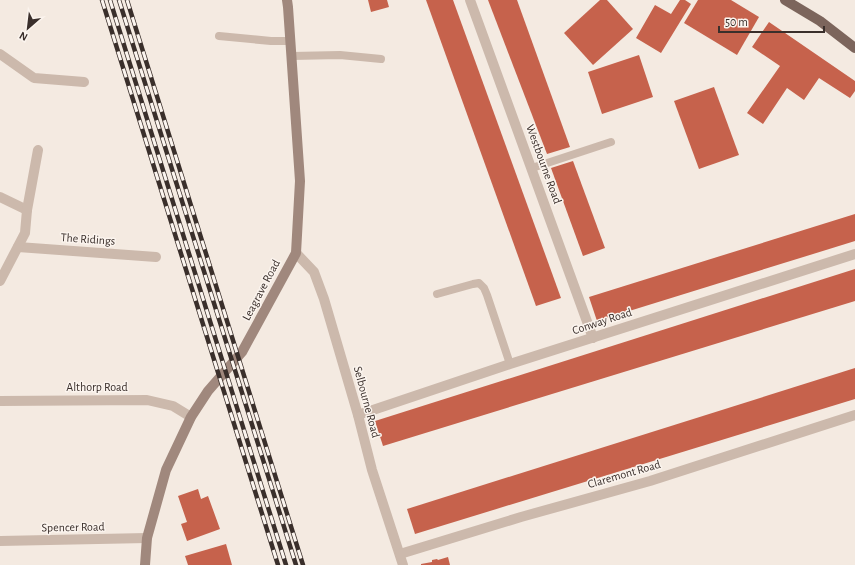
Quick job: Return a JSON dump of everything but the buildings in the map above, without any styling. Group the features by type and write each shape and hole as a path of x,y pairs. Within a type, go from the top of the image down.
{"main road":[{"name":"Leagrave Road","path":"145,565 147,538 166,470 191,417 208,391 242,352 296,253 300,181 287,0"},
{"path":"785,0 820,22 855,48"}],"street":[{"name":"Westbourne Road","path":"470,0 594,338"},
{"path":"0,54 34,78 84,82"},
{"path":"0,281 25,233 27,210 38,150"},
{"path":"0,197 27,210"},
{"name":"The Ridings","path":"18,247 156,257"},
{"name":"Selbourne Road","path":"296,253 314,272 324,299 358,415 372,470 403,565"},
{"name":"Conway Road","path":"358,415 510,364 855,254"},
{"name":"Althorp Road","path":"0,401 147,400 173,406 191,417"},
{"name":"Claremont Road","path":"400,554 521,517 650,481 855,415"},
{"name":"Spencer Road","path":"0,541 147,538"}],"lane":[{"path":"219,36 271,41 290,41"},
{"path":"292,56 340,55 381,58"},
{"path":"532,168 611,142"},
{"path":"437,294 479,283 487,294 510,364"}],"railway":[{"path":"102,0 278,565"},
{"path":"110,0 286,565"},
{"path":"119,0 296,565"},
{"path":"127,0 303,565"}]}
